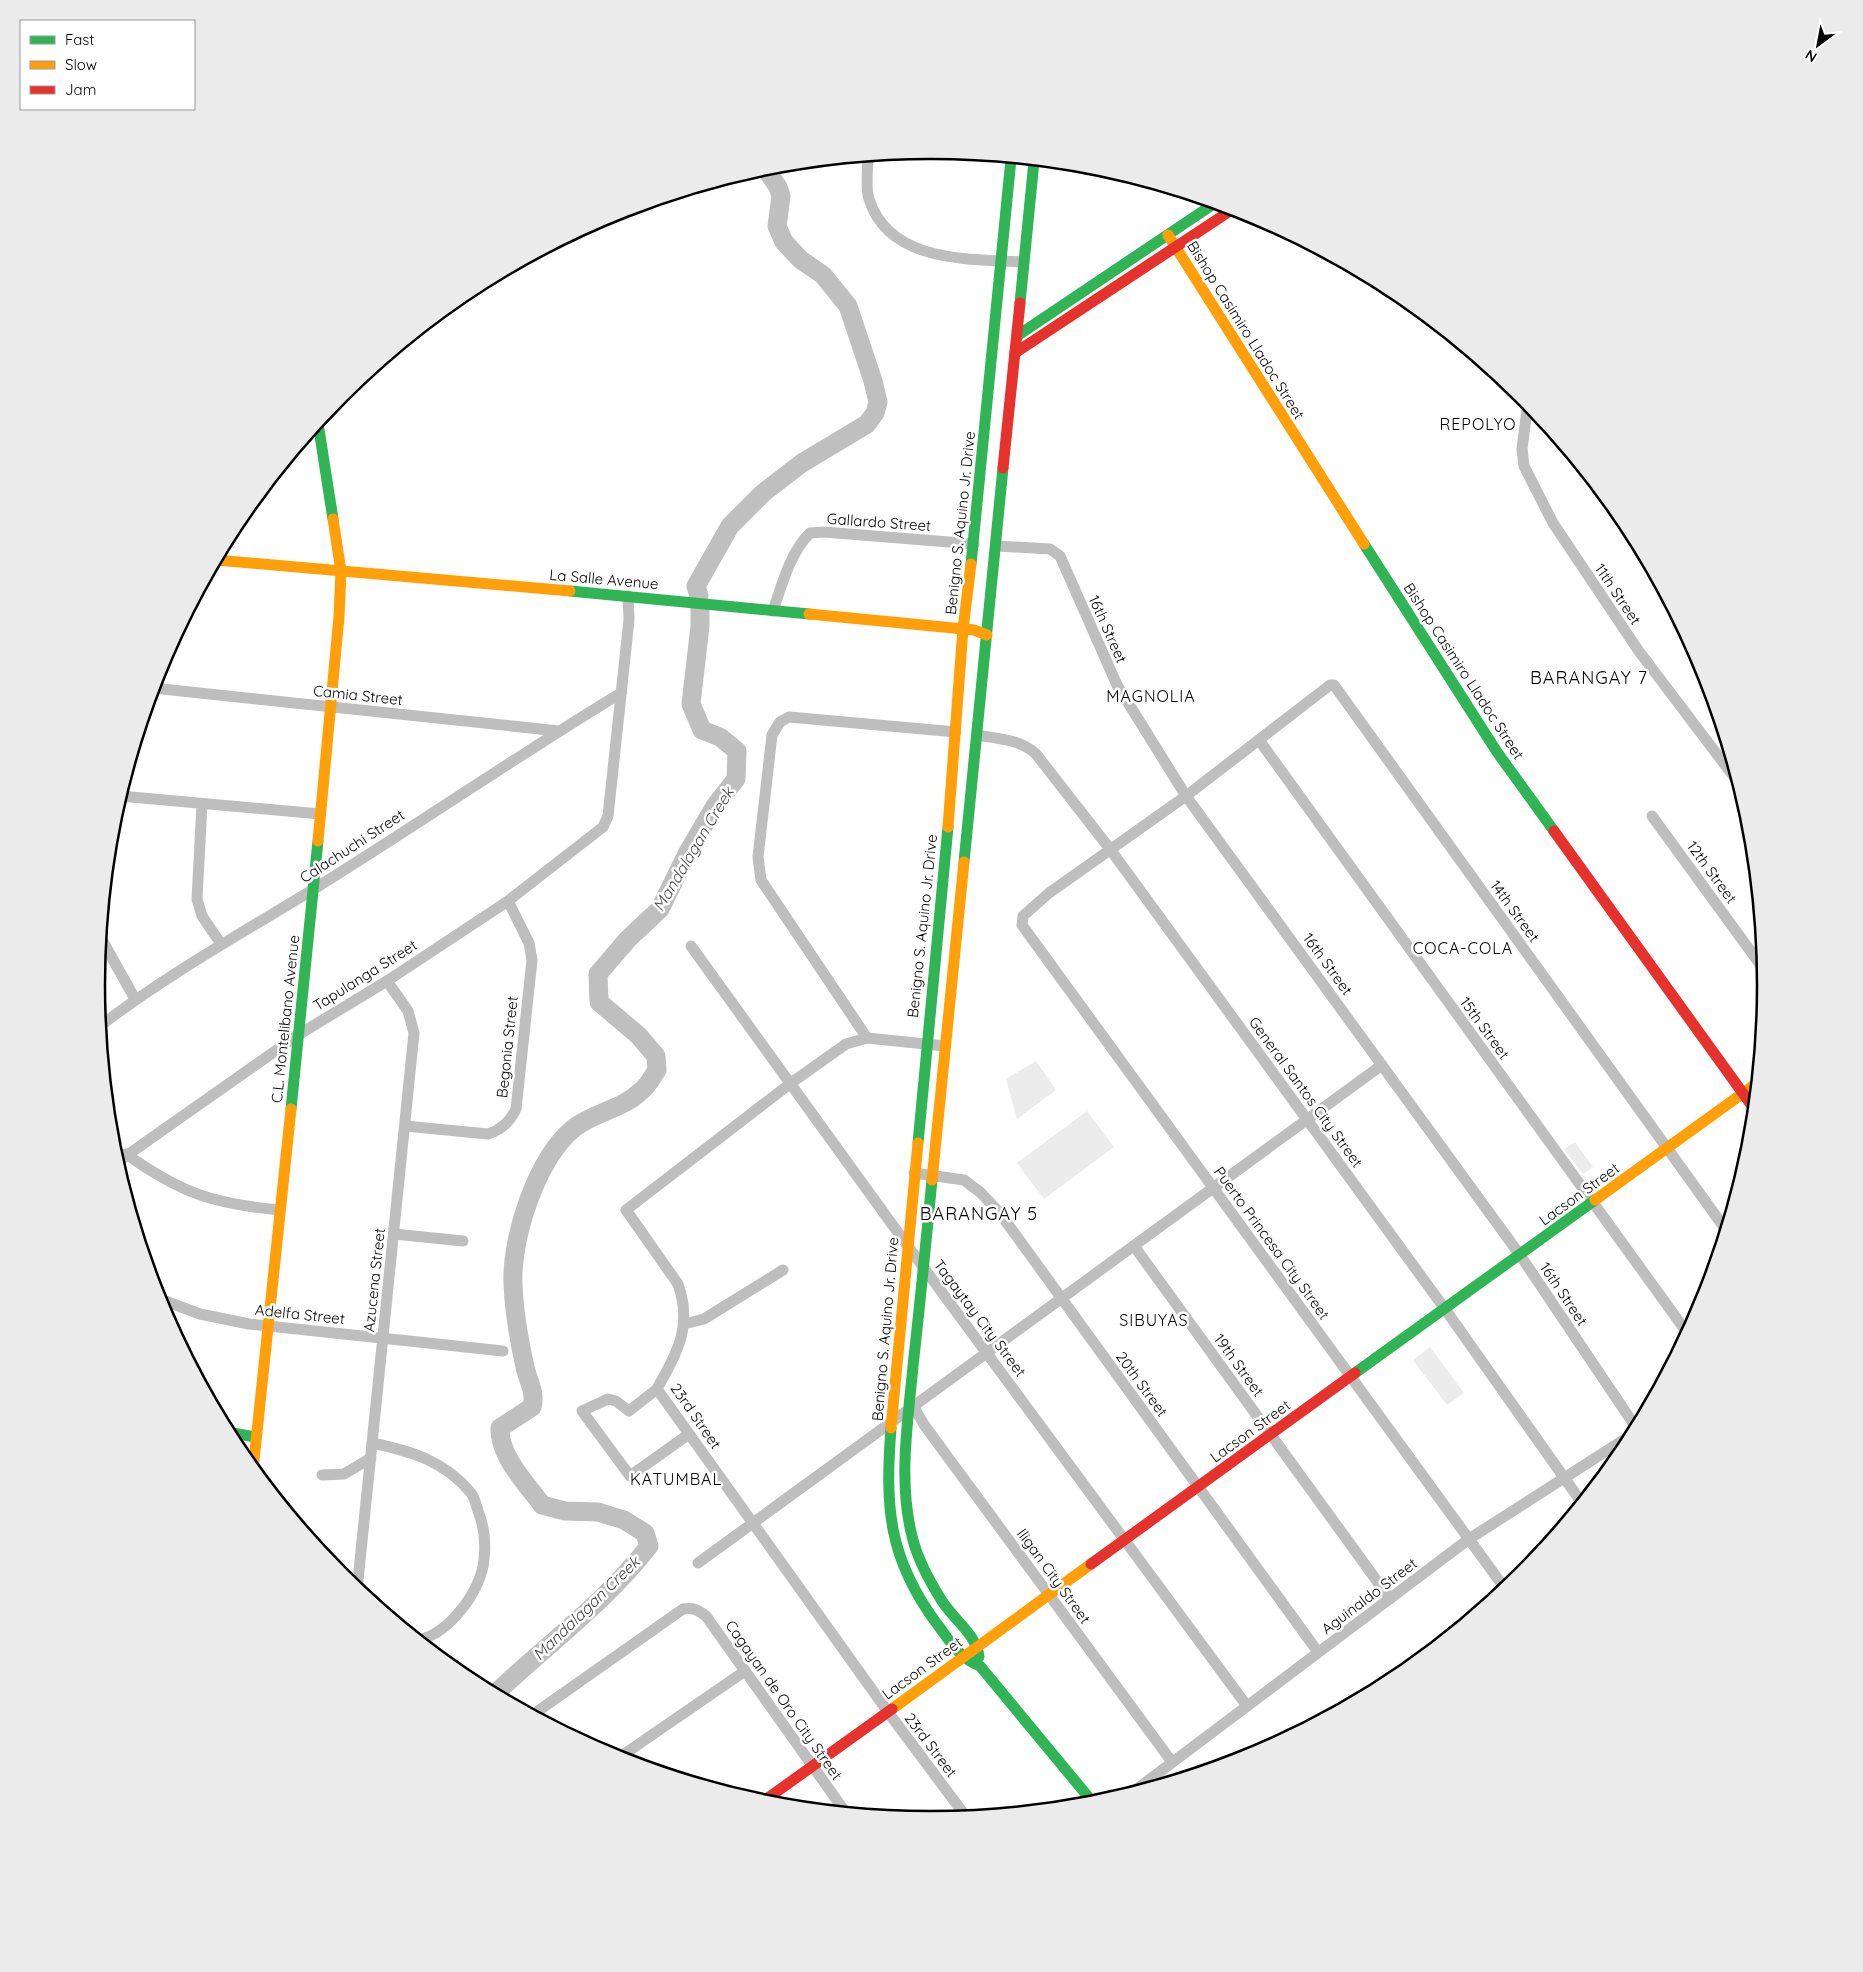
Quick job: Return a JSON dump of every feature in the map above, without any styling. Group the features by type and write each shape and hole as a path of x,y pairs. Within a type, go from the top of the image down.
{"main road":[{"name":"Benigno S. Aquino Jr. Drive","path":"1010,164 974,544 963,629 962,664 951,795 891,1422 887,1503 894,1544 911,1586 963,1658 980,1666 1089,1798"},
{"name":"Benigno S. Aquino Jr. Drive","path":"978,1646 943,1602 930,1581 912,1538 906,1507 905,1477 923,1267 1033,166"},
{"path":"1006,203 1029,205"},
{"path":"1017,336 1209,207"},
{"path":"1015,352 1226,214"},
{"name":"Bishop Casimiro Lladoc Street","path":"1168,235 1497,752 1749,1103"},
{"name":"C.L. Montelibano Avenue","path":"254,1459 314,888 339,617 341,571 319,431"},
{"name":"La Salle Avenue","path":"224,561 628,596 974,630 987,635"},
{"path":"951,795 970,797"},
{"path":"936,943 956,945"},
{"name":"Lacson Street","path":"770,1797 1752,1087"},
{"path":"237,1434 256,1437"},
{"path":"978,1646 980,1666"}],"street":[{"path":"868,162 869,198 880,222 907,245 932,255 1024,262"},
{"name":"11th Street","path":"1527,413 1522,449 1524,466 1549,515 1638,650 1730,771"},
{"name":"Gallardo Street","path":"772,611 788,568 802,541 810,533 839,533 974,544"},
{"name":"16th Street","path":"996,546 1050,549 1060,556 1116,685 1186,796 1520,1255 1632,1424"},
{"path":"621,693 629,620 628,596"},
{"name":"14th Street","path":"1259,740 1330,685 1337,688 1722,1225"},
{"name":"Camia Street","path":"161,689 559,731"},
{"name":"Calachuchi Street","path":"106,1021 135,999 221,944 314,888 621,693"},
{"name":"Tapulanga Street","path":"123,1156 298,1035 387,981 508,902 603,828 608,816 621,693"},
{"path":"946,1046 867,1038 761,880 758,857 772,735 780,722 789,717 956,732"},
{"name":"General Santos City Street","path":"977,736 1018,742 1029,747 1110,849 1445,1309 1579,1499"},
{"path":"1110,849 1186,796 1259,740"},
{"name":"15th Street","path":"1259,740 1684,1328"},
{"path":"127,797 320,814"},
{"path":"202,804 196,899 202,916 221,944"},
{"name":"12th Street","path":"1652,816 1757,960"},
{"name":"Puerto Princesa City Street","path":"1110,849 1026,912 1021,919 1022,925 1501,1584"},
{"name":"Begonia Street","path":"405,1126 488,1134 505,1126 514,1114 532,960 529,944 508,902"},
{"name":"Tagaytay City Street","path":"691,946 923,1267 988,1352 1247,1706"},
{"path":"106,952 135,999"},
{"name":"Azucena Street","path":"357,1579 414,1033 408,1011 387,981"},
{"name":"23rd Street","path":"867,1038 846,1044 791,1083 626,1210 678,1284 683,1297 684,1324 680,1347 657,1389 754,1522 888,1712 962,1811"},
{"path":"698,1563 1382,1065"},
{"path":"126,1154 159,1177 197,1196 238,1207 280,1210"},
{"name":"20th Street","path":"914,1173 964,1180 980,1192 998,1212 1318,1652"},
{"path":"394,1234 463,1240"},
{"name":"19th Street","path":"1134,1246 1390,1599"},
{"path":"684,1324 704,1319 783,1270"},
{"name":"Adelfa Street","path":"168,1302 200,1314 250,1324 503,1351"},
{"path":"657,1389 629,1411 616,1401 608,1399 582,1411 630,1476 689,1434"},
{"name":"Iligan City Street","path":"911,1408 1172,1762"},
{"name":"Aguinaldo Street","path":"1143,1785 1469,1539 1623,1439"},
{"path":"372,1443 414,1453 432,1460 452,1474 473,1495 484,1526 484,1561 471,1595 455,1618 429,1638 424,1639"},
{"path":"322,1475 344,1474 371,1458"},
{"name":"Cagayan de Oro City Street","path":"537,1712 683,1608 695,1609 706,1616 811,1767 841,1807"},
{"path":"625,1754 745,1671"}],"shaded area":[{"path":"1036,1061 1056,1090 1017,1119 1006,1079"},
{"path":"1087,1111 1114,1147 1044,1199 1017,1163"},
{"path":"1575,1142 1593,1167 1583,1174 1564,1149"},
{"path":"1430,1347 1464,1393 1447,1405 1413,1360"}],"waterway":[{"name":"Mandalagan Creek","path":"699,596 696,586 730,526 763,493 802,463 867,424 875,413 878,402 848,306 823,275 801,260 784,242 777,226 781,196 778,187 770,175"},
{"name":"Mandalagan Creek","path":"499,1690 614,1586 649,1546 645,1533 624,1520 598,1512 565,1511 542,1505 509,1459 504,1449 500,1428 532,1407 533,1402 519,1336 513,1284 516,1244 529,1200 538,1178 561,1141 574,1128 590,1118 634,1097 646,1087 657,1070 656,1056 639,1036 599,1002 598,974 628,939 660,909 688,852 715,806 736,779 737,751 720,737 702,730 691,704 700,626 700,608"}],"traffic: fast":[{"path":"971,564 1011,164"},
{"path":"1020,303 1033,166"},
{"path":"1017,336 1209,207"},
{"path":"319,431 333,519"},
{"path":"964,862 1003,468"},
{"path":"1364,544 1497,752 1554,831"},
{"path":"570,591 809,614"},
{"path":"918,1143 948,827"},
{"path":"291,1109 318,841"},
{"path":"932,1180 905,1451 908,1515 914,1544 929,1578 947,1608 970,1635 979,1657"},
{"path":"1355,1373 1595,1200"},
{"path":"891,1428 889,1456 890,1507 893,1531 908,1577 921,1600 955,1648 960,1654 980,1666 1089,1798"},
{"path":"237,1434 256,1437"}],"traffic: slow":[{"path":"1168,235 1364,544"},
{"path":"318,841 339,617 341,571 333,519"},
{"path":"224,561 570,591"},
{"path":"948,827 963,629 971,564"},
{"path":"809,614 974,630 987,635"},
{"path":"932,1180 964,862"},
{"path":"1595,1200 1752,1087"},
{"path":"254,1459 291,1109"},
{"path":"891,1428 918,1143"},
{"path":"892,1709 1091,1564"}],"traffic: jam":[{"path":"1015,353 1226,214"},
{"path":"1003,468 1020,303"},
{"path":"1554,831 1750,1102"},
{"path":"1091,1564 1355,1373"},
{"path":"770,1797 892,1709"}],"district":[{"name":"REPOLYO","path":"1478,424"},
{"name":"BARANGAY 7","path":"1589,677"},
{"name":"MAGNOLIA","path":"1151,696"},
{"name":"COCA-COLA","path":"1463,948"},
{"name":"BARANGAY 5","path":"979,1213"},
{"name":"SIBUYAS","path":"1154,1320"},
{"name":"KATUMBAL","path":"676,1479"}]}
